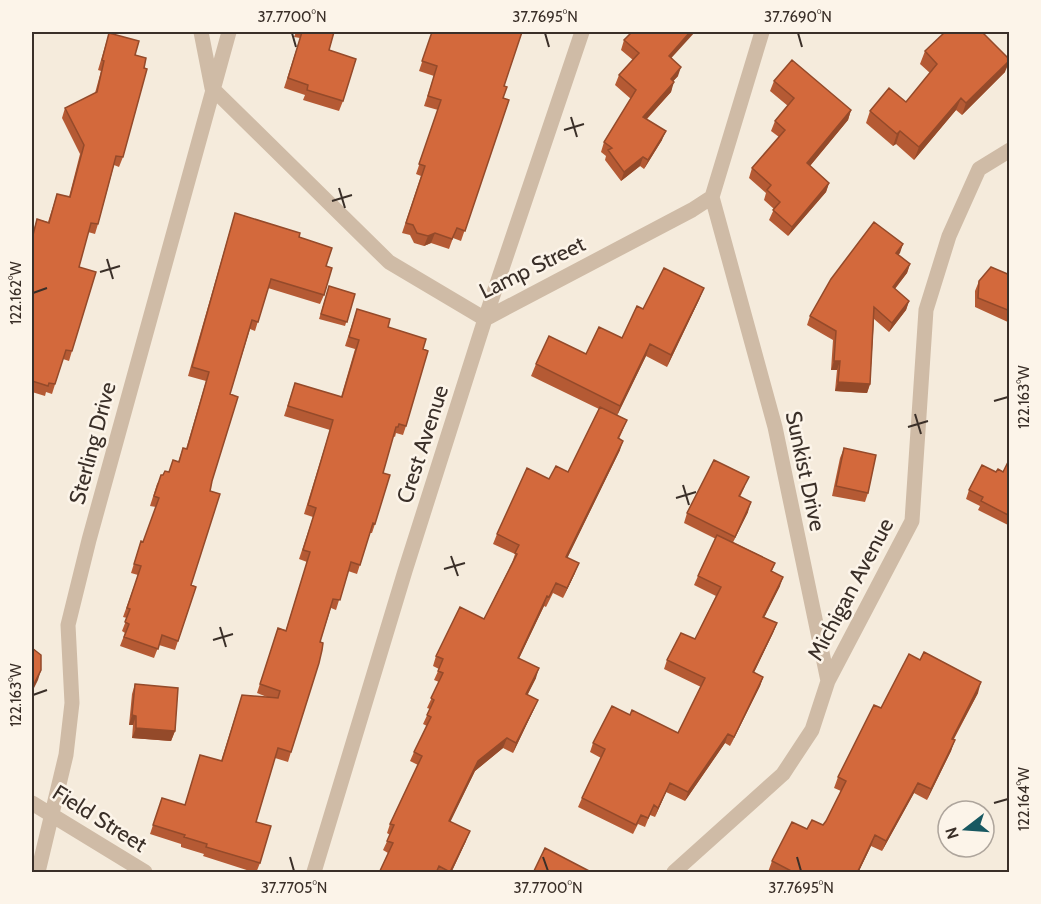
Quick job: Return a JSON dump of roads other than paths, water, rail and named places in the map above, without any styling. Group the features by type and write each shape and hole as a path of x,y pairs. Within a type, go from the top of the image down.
{"street":[{"path":"201,32 212,88"},
{"name":"Sterling Drive","path":"38,873 66,755 72,703 68,625 89,540 229,32"},
{"name":"Crest Avenue","path":"314,873 405,571 485,319 582,32"},
{"path":"712,197 762,32"},
{"name":"Lamp Street","path":"212,88 389,262 485,319 692,210 712,197"},
{"name":"Michigan Avenue","path":"828,681 912,521 926,310 949,236 980,169 1010,150"},
{"name":"Sunkist Drive","path":"674,873 783,774 812,730 828,681 775,427 712,197"},
{"name":"Field Street","path":"32,802 52,817 145,873"}]}
